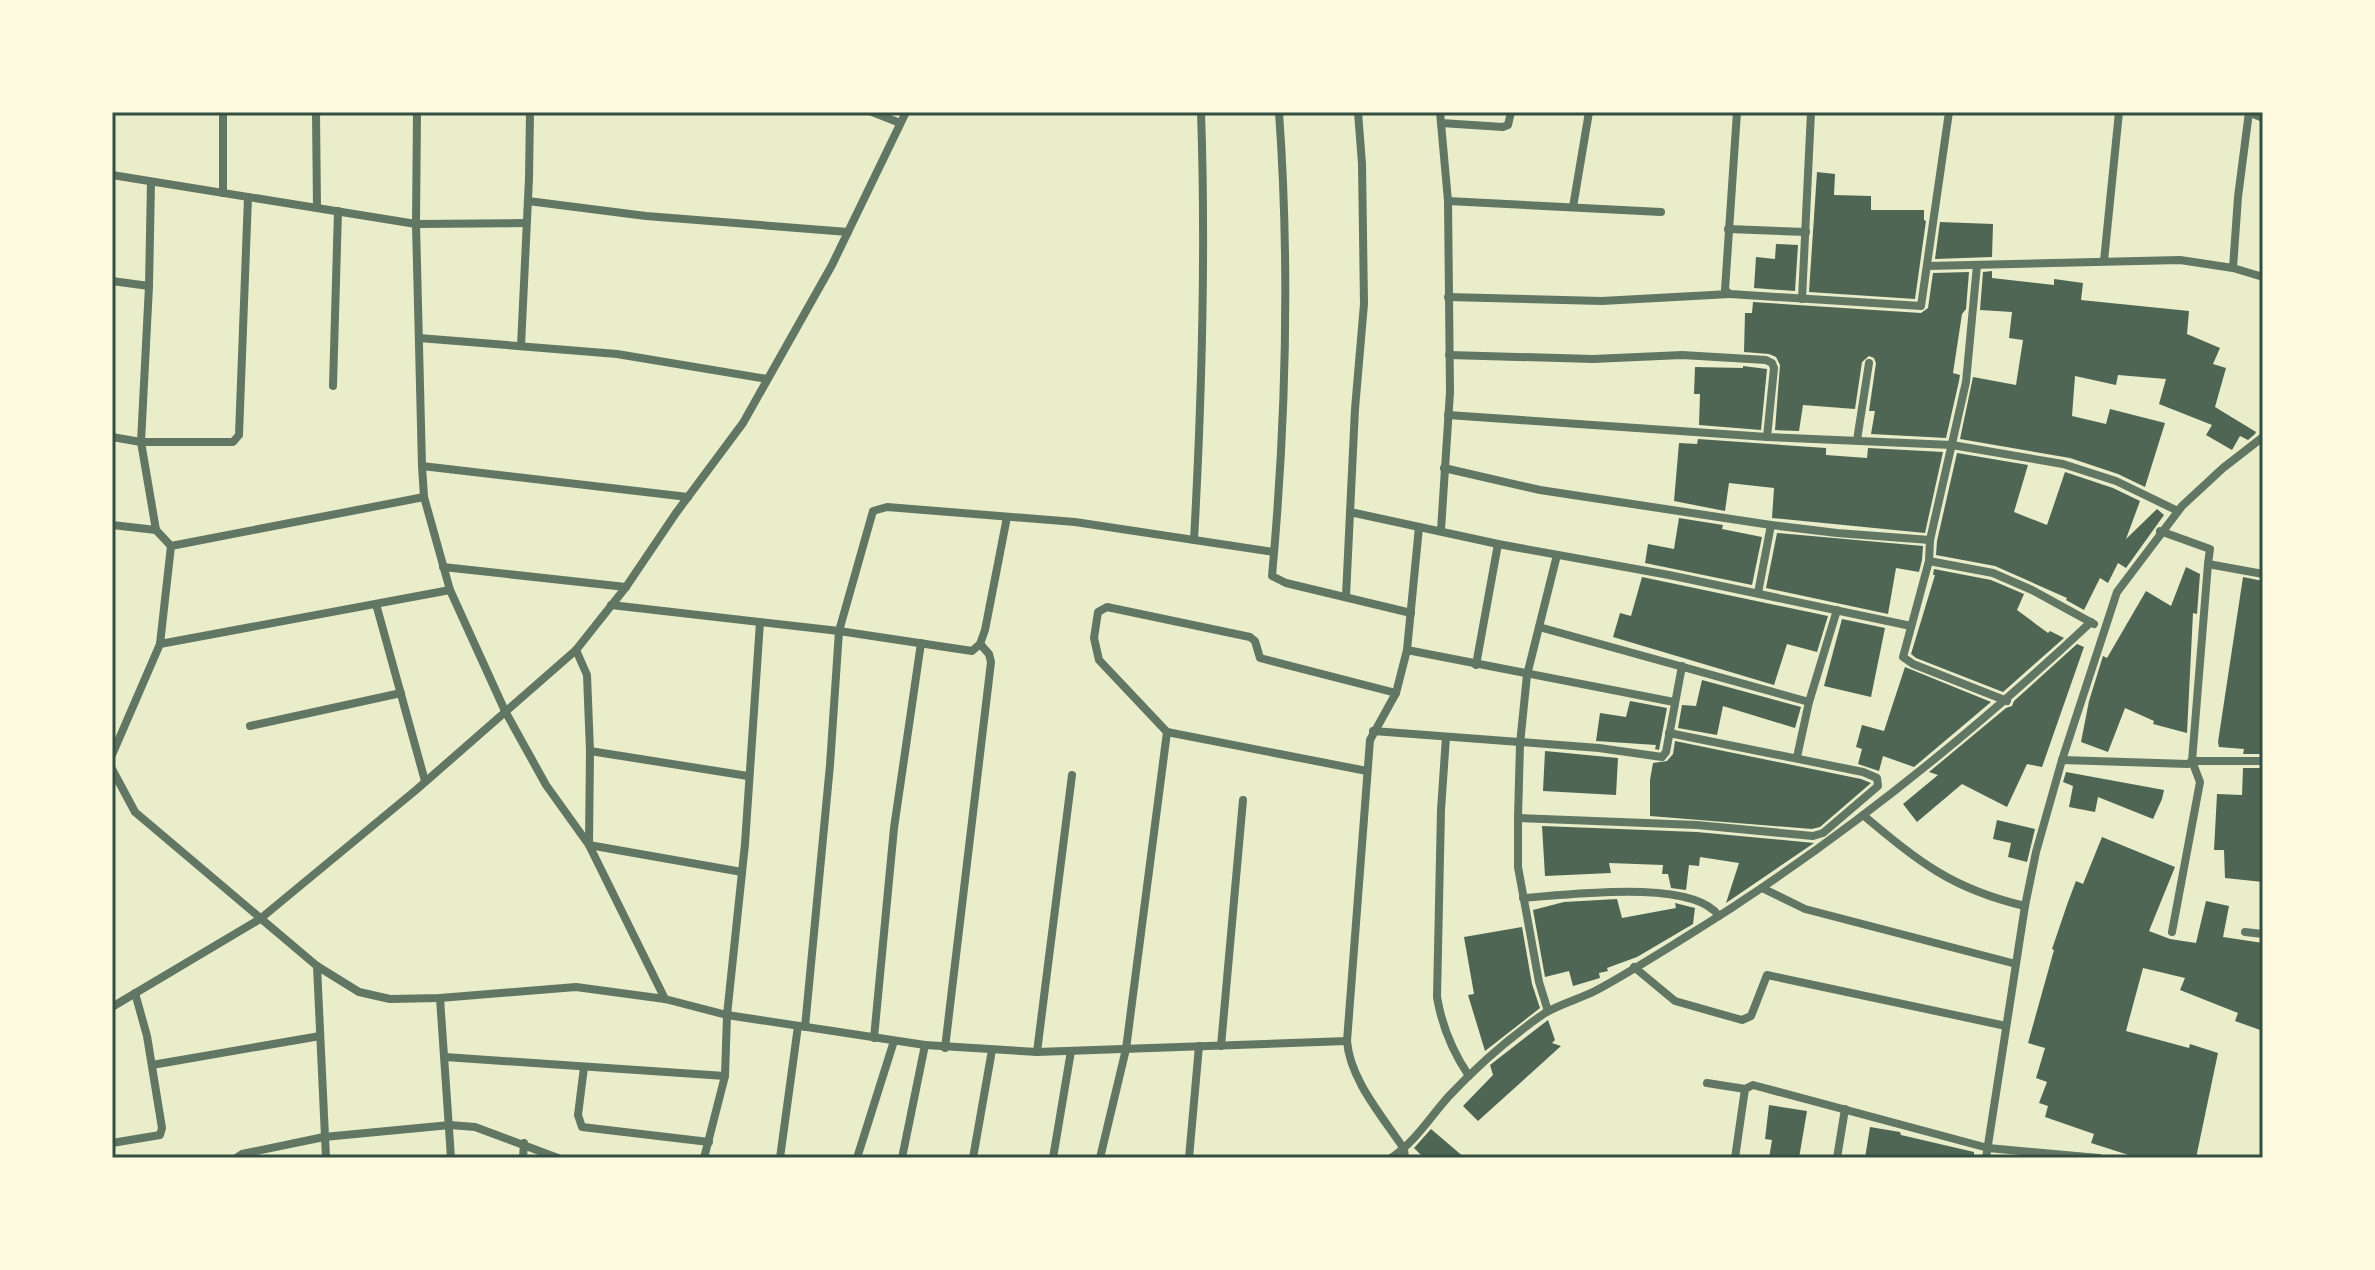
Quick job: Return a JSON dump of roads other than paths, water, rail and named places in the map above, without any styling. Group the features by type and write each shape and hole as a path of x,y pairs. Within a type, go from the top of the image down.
{"street":[{"path":"223,112 223,193"},
{"path":"316,112 317,208"},
{"path":"417,112 416,224 422,466 424,497 443,567 450,590 505,711 546,785 589,845 665,999"},
{"path":"521,346 530,112"},
{"path":"872,112 900,123"},
{"path":"112,1007 260,919 576,650 626,587 743,423 848,232 906,112"},
{"path":"1194,540 1203,375 1204,174 1201,112"},
{"path":"1279,112 1285,227 1285,312 1283,409 1272,576 1411,613"},
{"path":"1346,596 1364,304 1358,112"},
{"path":"1440,112 1448,201 1450,398 1441,530"},
{"path":"1441,123 1503,127 1508,125 1511,112"},
{"path":"1573,207 1589,112"},
{"path":"1730,294 1724,286 1737,112"},
{"path":"1802,299 1811,112"},
{"path":"1448,297 1602,301 1730,294 1921,306 1949,112"},
{"path":"2104,261 2119,112"},
{"path":"2233,268 2249,112 2263,118"},
{"path":"112,175 416,224 526,223"},
{"path":"112,755 160,644 171,546 156,530 141,442 151,182"},
{"path":"112,437 141,442 233,442 239,435 248,197"},
{"path":"528,201 646,216 848,232"},
{"path":"1448,201 1661,212"},
{"path":"333,386 338,211"},
{"path":"1728,229 1806,232"},
{"path":"1928,266 2180,260 2233,268 2263,277"},
{"path":"1977,265 1966,382 1930,540 1929,561 1904,659 2007,701"},
{"path":"112,281 149,286"},
{"path":"419,338 617,354 767,379"},
{"path":"1449,355 1593,359 1682,355 1766,360 1774,368 1767,437"},
{"path":"1857,440 1869,363"},
{"path":"1448,415 1767,437 1952,445 2063,464 2116,481 2178,511"},
{"path":"1987,1153 2036,852 2062,760 2117,592 2178,511 2223,468 2263,437"},
{"path":"422,466 688,497"},
{"path":"1444,468 1540,490 1771,525 1930,540"},
{"path":"171,546 424,497"},
{"path":"780,1158 801,1027 830,765 839,631 873,511 887,507 1075,522 1274,552"},
{"path":"1350,512 1911,626"},
{"path":"611,605 839,631 972,651 980,644 1007,517"},
{"path":"112,525 156,530"},
{"path":"1758,593 1771,525"},
{"path":"1404,1154 1355,1073 1347,1041 1370,740 1396,693 1407,650 1419,527"},
{"path":"2160,531 2210,549 2192,761 2200,782 2172,932"},
{"path":"1476,665 1498,544"},
{"path":"1548,1011 1539,982 1518,867 1518,818 1520,744 1527,675 1557,555"},
{"path":"1929,561 1993,573 2032,590 2103,629"},
{"path":"2208,564 2263,574"},
{"path":"443,567 626,587"},
{"path":"160,644 450,590"},
{"path":"376,604 425,781"},
{"path":"1367,771 1167,732 1099,660 1094,638 1100,608 1250,637 1255,641 1260,658 1396,693"},
{"path":"1797,757 1809,702 1837,610"},
{"path":"704,1158 725,1076 727,1015 742,872 760,622"},
{"path":"1391,1158 1404,1154 1469,1076 1496,1049 1548,1011 1595,990 1762,888 1942,756 2007,701 2091,622"},
{"path":"1539,627 1809,702"},
{"path":"874,1038 894,828 921,643"},
{"path":"945,1048 991,662 989,654 980,644"},
{"path":"576,650 587,675 589,845"},
{"path":"1407,650 1674,702"},
{"path":"1373,731 1599,748 1662,757 1666,752 1682,666"},
{"path":"250,726 401,693"},
{"path":"1100,1158 1126,1049 1167,732"},
{"path":"1518,818 1697,825 1813,836 1823,833 1878,786 1877,778 1863,772 1669,733"},
{"path":"1446,737 1441,810 1437,997 1451,1047 1469,1076"},
{"path":"590,751 748,776"},
{"path":"2062,760 2188,764 2192,761 2263,761"},
{"path":"112,769 135,812 260,919 317,966 359,992 390,999 576,987 665,999 727,1015 945,1048 1037,1052 1347,1041"},
{"path":"1037,1052 1072,775"},
{"path":"1221,1046 1243,800"},
{"path":"1863,815 1932,869 1978,894 2025,906"},
{"path":"589,845 742,872"},
{"path":"1762,888 1805,909 2016,964"},
{"path":"1523,898 1638,891 1689,897 1705,902 1719,916"},
{"path":"2245,932 2263,934"},
{"path":"317,966 326,1158"},
{"path":"1634,967 1675,1001 1742,1020 1751,1016 1767,975 2006,1026"},
{"path":"112,1143 161,1133 152,1065 135,993"},
{"path":"440,998 451,1158"},
{"path":"152,1065 320,1036"},
{"path":"857,1158 894,1041"},
{"path":"902,1158 925,1045"},
{"path":"1189,1158 1199,1046"},
{"path":"973,1158 992,1050"},
{"path":"1053,1158 1071,1051"},
{"path":"445,1057 725,1076"},
{"path":"584,1067 578,1115 582,1127 709,1142"},
{"path":"1707,1083 1745,1089 1753,1085 1845,1109 1987,1153 2099,1158"},
{"path":"1735,1158 1745,1089"},
{"path":"1837,1158 1845,1109"},
{"path":"236,1158 242,1154 324,1137 450,1125 475,1127 558,1158"},
{"path":"523,1158 524,1143"}]}
